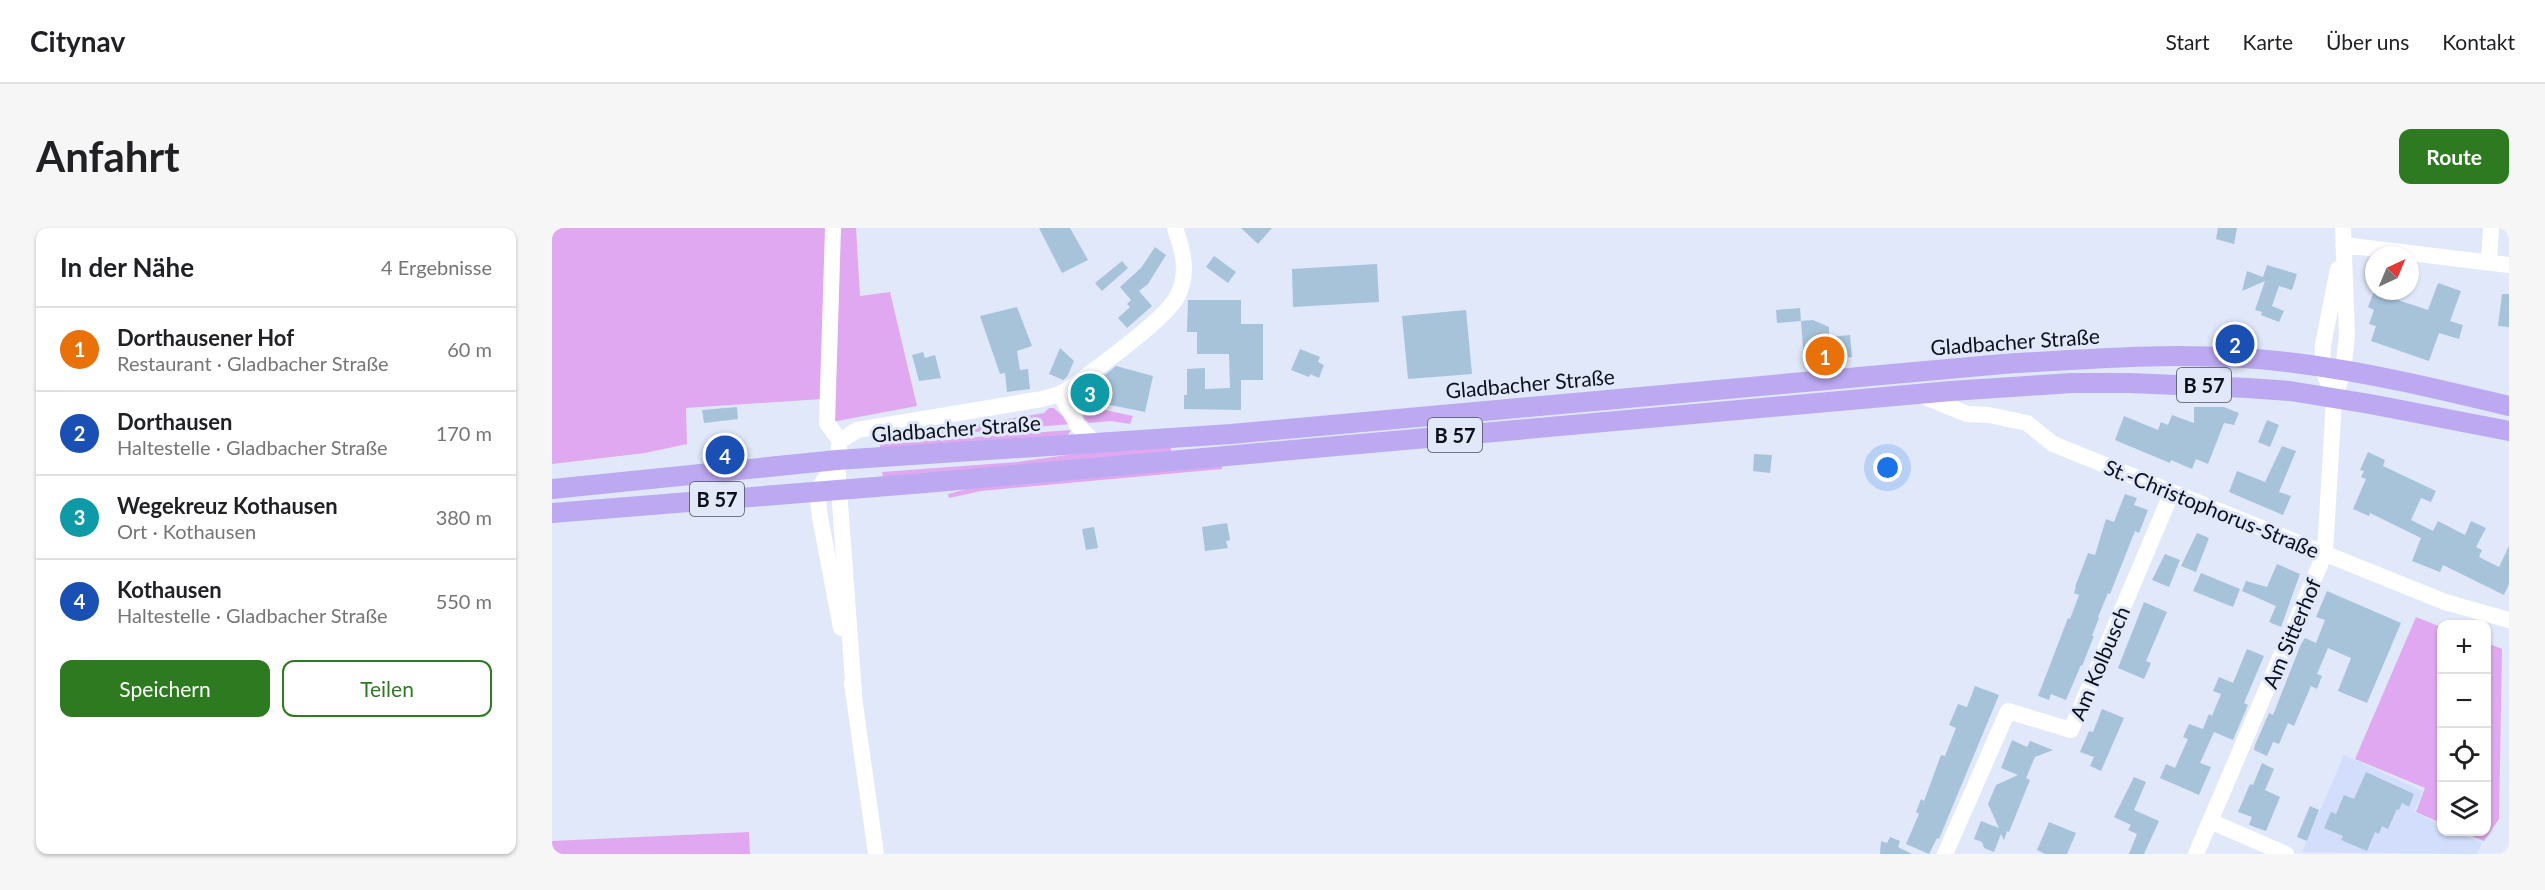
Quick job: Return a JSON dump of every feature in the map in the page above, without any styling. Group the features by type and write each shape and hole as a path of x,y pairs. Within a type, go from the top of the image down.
{"main road":[{"name":"Gladbacher Straße","path":"552,489 838,451 1096,444 2070,360 2232,358 2322,367 2421,385 2509,406"},
{"name":"B 57","path":"552,513 839,490 1918,394 2072,383 2129,383 2277,390 2432,414 2509,431"}],"street":[{"path":"833,228 827,423 838,451 854,694"},
{"path":"876,854 854,694 819,517 817,491 838,451 858,430 1060,394 1156,321 1178,297 1184,275 1184,254 1175,228"},
{"path":"2334,399 2343,371 2347,335 2343,228"},
{"path":"2488,262 2491,228"},
{"path":"2343,245 2509,265"},
{"path":"2334,399 2322,367 2327,324 2343,245"},
{"path":"1060,394 1078,426 1096,444"},
{"name":"St.-Christophorus-Straße","path":"1918,394 1968,414 1989,415 2027,423 2053,444 2445,602 2509,620"},
{"name":"Am Sitterhof","path":"2196,854 2325,553 2334,399"},
{"name":"Am Kolbusch","path":"1944,854 2008,711 2071,730 2172,492"},
{"path":"2210,821 2286,854"}],"shaded area":[{"path":"552,228 856,228 860,296 890,292 917,406 821,424 822,399 686,408 687,444 645,453 552,464"},
{"path":"1081,405 1133,416 1130,424 1111,421 1089,423 1084,419"},
{"path":"1049,408 1054,408 1071,424 880,440 889,436 930,432 1044,413"},
{"path":"1071,430 1067,436 880,448 880,444"},
{"path":"1171,447 1171,452 883,478 882,472 1017,462 1089,452"},
{"path":"1222,464 1222,469 981,491 949,498 948,494 978,486"},
{"path":"2416,617 2437,625 2437,821 2416,812 2425,788 2355,759"},
{"path":"2491,645 2502,649 2499,819 2491,831"},
{"path":"2344,755 2423,791 2414,812 2437,823 2437,836 2465,836 2482,843 2477,854 2302,852"},
{"path":"749,832 750,854 552,854 552,841"},
{"path":"2472,836 2487,836 2484,841"}],"building":[{"path":"1039,228 1070,228 1088,260 1062,273"},
{"path":"1241,228 1272,228 1258,244"},
{"path":"2218,228 2237,228 2234,244 2216,239"},
{"path":"1155,247 1166,255 1148,284 1139,291 1152,306 1127,328 1118,318 1130,307 1127,304 1131,300 1120,287 1141,268"},
{"path":"1214,256 1236,272 1228,283 1206,267"},
{"path":"1122,261 1128,268 1102,291 1095,283"},
{"path":"1377,264 1379,302 1293,307 1292,269"},
{"path":"2267,265 2297,274 2292,290 2279,286 2272,306 2284,311 2279,322 2255,310 2265,281 2242,291 2247,271 2263,277"},
{"path":"2438,283 2461,291 2450,321 2463,325 2459,339 2439,333 2429,361 2371,341 2376,326 2369,324 2374,310 2368,307 2371,300 2398,300 2428,310"},
{"path":"2502,294 2509,294 2509,327 2498,326"},
{"path":"1188,300 1241,300 1241,324 1263,324 1263,380 1241,380 1241,410 1184,409 1184,395 1187,395 1187,369 1205,368 1205,389 1230,388 1229,354 1197,354 1197,332 1187,332"},
{"path":"1017,307 1032,346 1017,351 1020,370 1028,369 1030,389 1007,392 1005,373 1000,374 980,316"},
{"path":"1800,308 1801,321 1777,323 1776,310"},
{"path":"1466,310 1472,374 1408,379 1402,316"},
{"path":"1813,320 1829,327 1829,337 1850,335 1852,357 1804,361 1801,321"},
{"path":"1060,348 1074,361 1067,377 1063,380 1049,374"},
{"path":"1300,349 1320,357 1318,362 1324,365 1319,378 1291,370"},
{"path":"923,352 925,358 935,355 941,378 919,381 912,355"},
{"path":"1116,366 1153,376 1145,412 1090,401 1096,382"},
{"path":"737,407 738,419 704,423 702,410"},
{"path":"2194,407 2224,407 2239,413 2234,425 2224,423 2208,464 2196,459 2192,469 2171,460 2170,463 2115,440 2124,416 2158,430 2161,422 2168,425 2172,415 2194,423"},
{"path":"2267,420 2279,425 2270,447 2258,442"},
{"path":"2282,446 2296,451 2279,492 2291,496 2283,515 2229,492 2237,471 2265,482"},
{"path":"2368,452 2385,460 2383,466 2436,491 2431,502 2421,498 2411,520 2433,531 2438,521 2465,535 2471,521 2486,528 2476,547 2482,550 2479,557 2499,567 2509,546 2509,584 2504,595 2443,565 2440,572 2412,561 2421,538 2370,513 2369,516 2353,509 2366,479 2361,477 2364,471 2360,470"},
{"path":"1754,454 1772,455 1770,473 1753,471"},
{"path":"2125,494 2137,498 2134,505 2148,510 2139,533 2135,531 2110,594 2108,593 2082,666 2066,700 2051,694 2049,700 2038,696 2079,595 2074,593 2075,587 2088,553 2095,555 2106,519 2114,522"},
{"path":"1227,523 1230,540 1226,541 1228,548 1205,551 1202,527"},
{"path":"1094,527 1098,548 1086,550 1082,529"},
{"path":"2197,533 2209,538 2196,572 2181,566"},
{"path":"2165,554 2180,560 2169,587 2152,580"},
{"path":"2277,564 2300,574 2281,627 2269,622 2276,606 2242,591 2246,581 2267,587"},
{"path":"2201,573 2240,589 2233,607 2193,591"},
{"path":"2327,591 2401,623 2367,703 2338,691 2351,658 2328,648 2317,674 2322,676 2317,689 2311,686 2294,726 2288,723 2279,744 2273,742 2267,756 2254,750 2255,745 2269,713 2273,715 2301,644 2305,638 2316,643 2325,620 2316,617"},
{"path":"2144,602 2167,612 2146,661 2151,663 2144,679 2118,668"},
{"path":"2247,649 2264,656 2244,703 2248,705 2233,740 2214,732 2200,763 2211,767 2199,795 2160,778 2166,764 2175,768 2188,739 2183,737 2189,724 2203,729 2209,714 2212,716 2221,694 2213,691 2219,677 2233,683"},
{"path":"1975,686 1999,695 1939,839 1937,838 1929,854 1906,844 1919,814 1916,812 1921,799 1924,801 1941,755 1945,756 1956,728 1949,725 1958,704 1967,707"},
{"path":"2102,709 2124,718 2101,771 2090,766 2094,757 2080,752 2089,731 2093,732"},
{"path":"2012,740 2027,747 2030,741 2053,750 2035,757 2026,778 2030,780 2009,832 2007,831 2004,840 2001,834 1994,852 1984,848 1982,842 1974,839 1981,821 1999,828 1988,804 1996,785 2018,775 2001,768"},
{"path":"2262,763 2274,769 2265,790 2280,797 2266,831 2249,825 2252,817 2238,812"},
{"path":"2366,772 2414,794 2409,807 2402,803 2399,810 2397,809 2388,829 2382,826 2379,834 2375,832 2367,851 2341,840 2343,836 2324,828 2331,812 2336,814 2344,795 2354,799"},
{"path":"2134,777 2146,782 2134,810 2159,821 2144,854 2129,854 2137,834 2128,830 2131,825 2114,817"},
{"path":"2310,806 2319,810 2307,841 2297,837"},
{"path":"2049,822 2076,833 2067,854 2045,854 2037,850"},
{"path":"1890,837 1900,841 1898,847 1912,854 1880,854 1881,841 1887,843"}],"place":[{"name":"Dorthausen","path":"2235,344"},
{"name":"Dorthausener Hof","path":"1825,356"},
{"name":"Wegekreuz Kothausen","path":"1090,393"},
{"name":"Kothausen","path":"725,455"}]}
